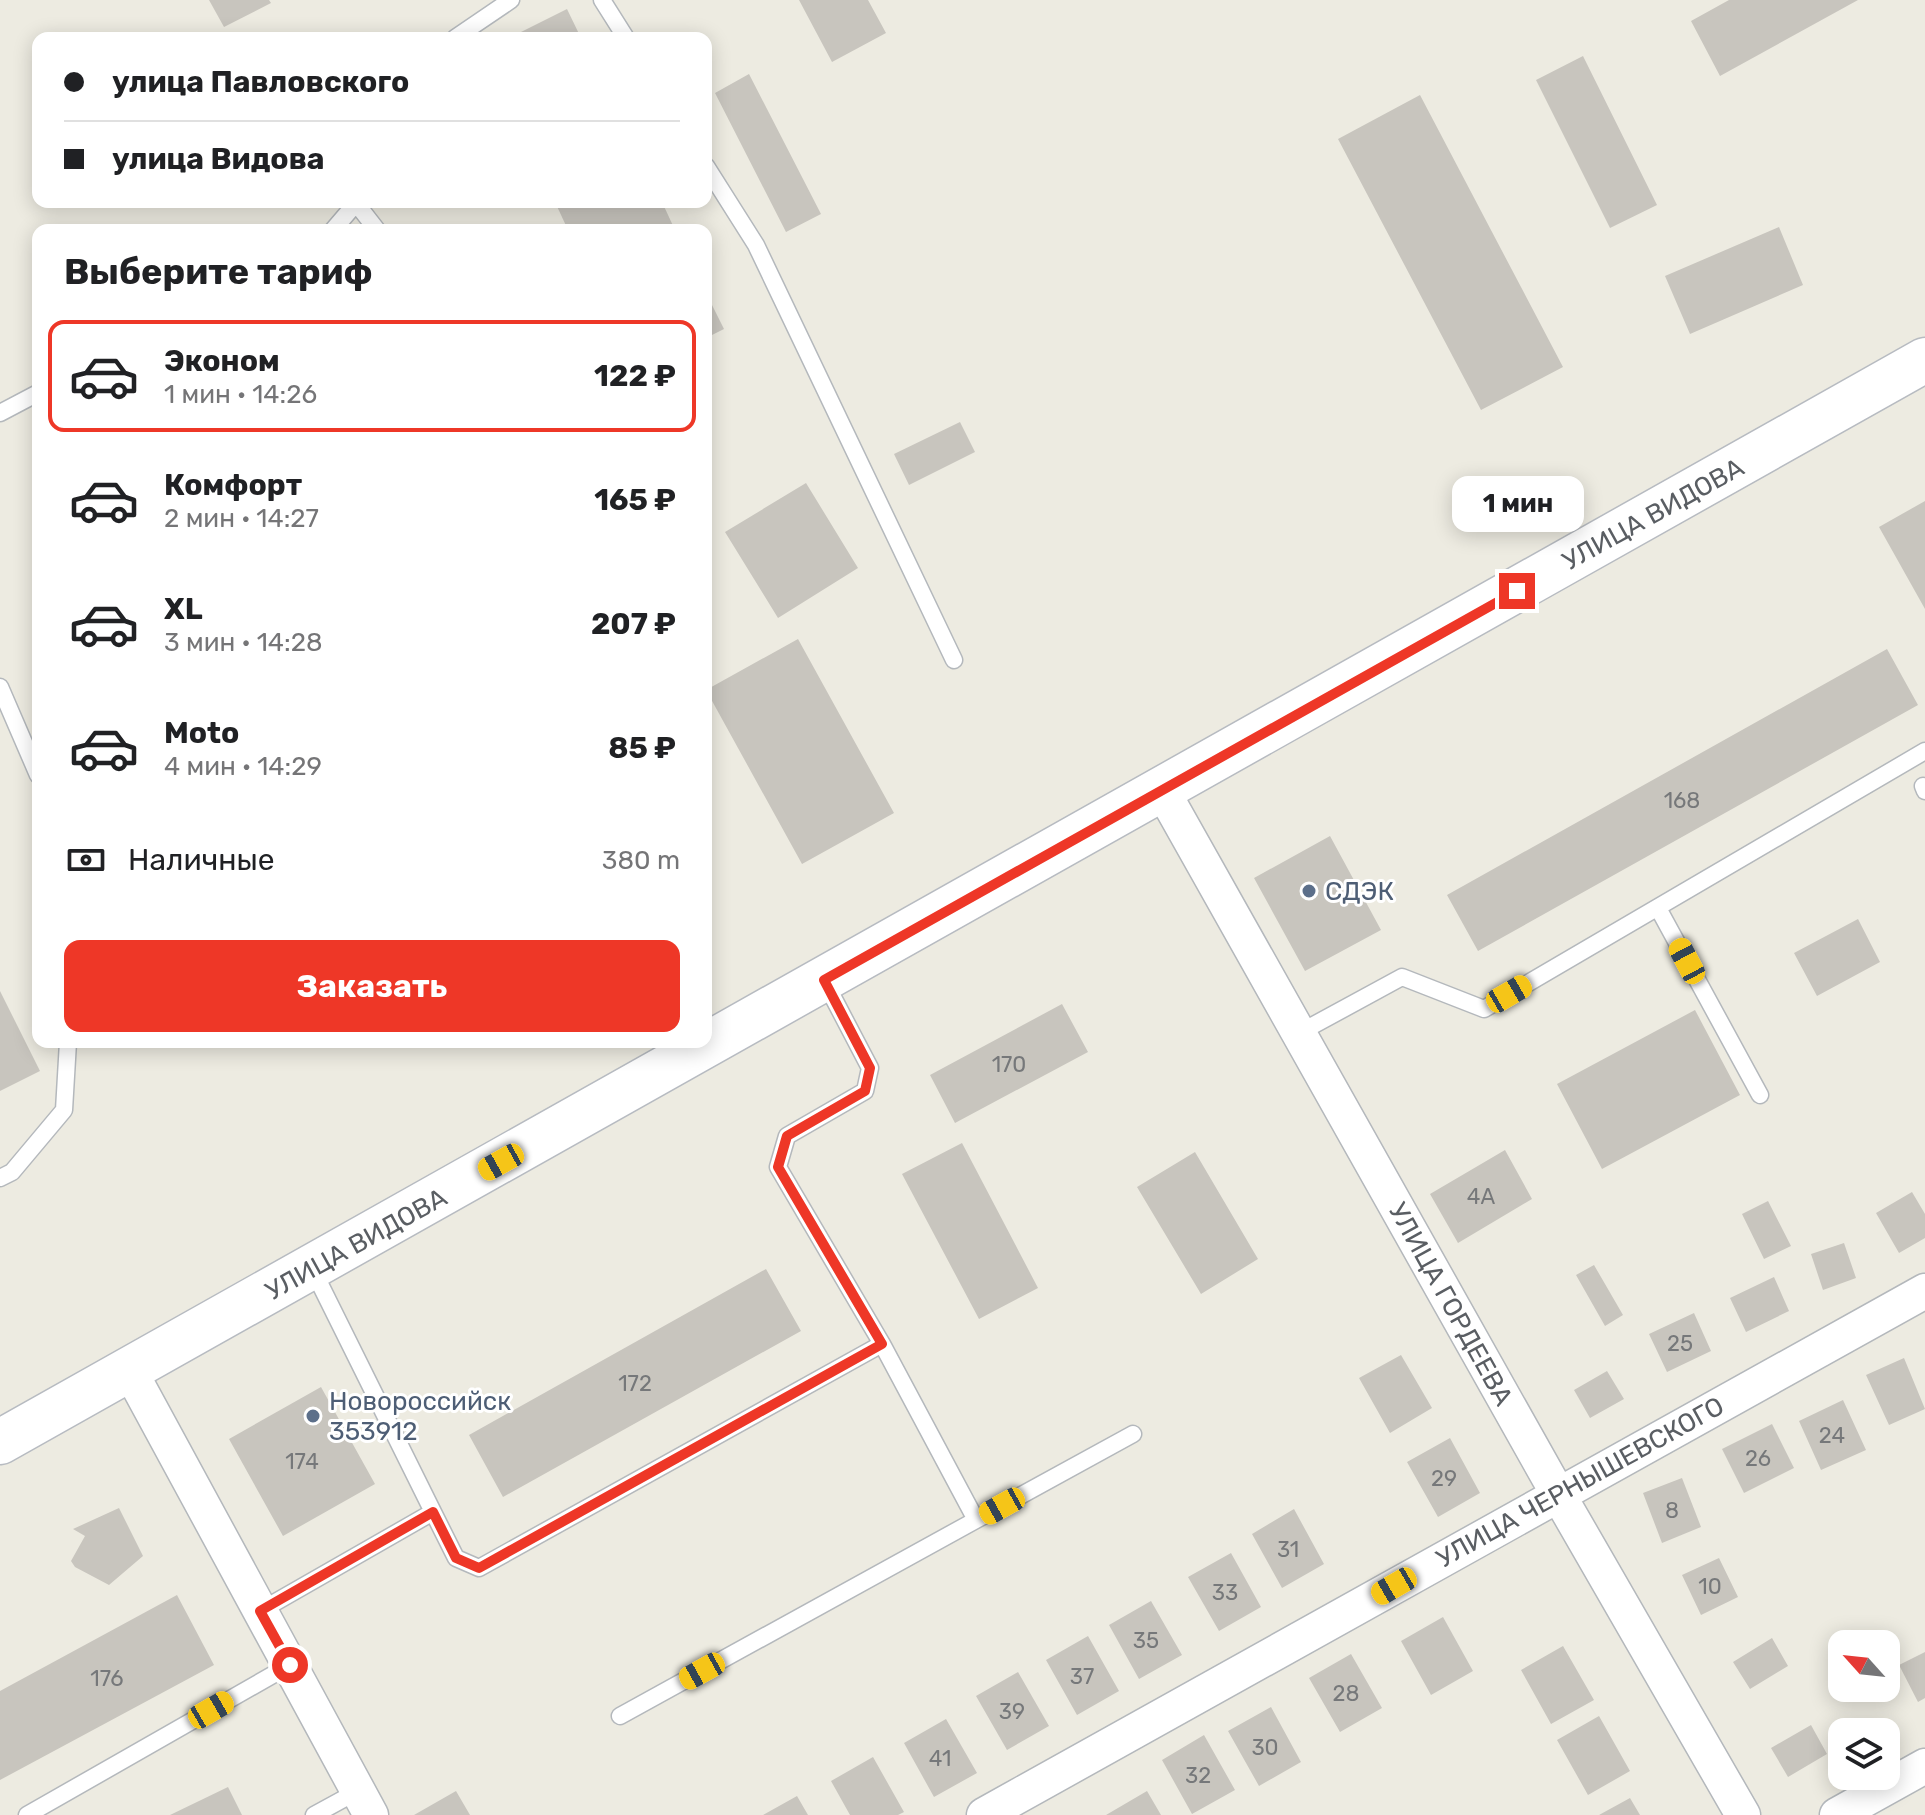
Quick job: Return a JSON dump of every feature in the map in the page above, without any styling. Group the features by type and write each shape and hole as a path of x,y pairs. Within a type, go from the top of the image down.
{"street":[{"name":"УЛИЦА ВИДОВА","path":"712,1043 1925,360"},
{"name":"УЛИЦА ГОРДЕЕВА","path":"1162,790 1558,1494 1743,1815"},
{"name":"УЛИЦА ВИДОВА","path":"0,1442 703,1048"},
{"name":"УЛИЦА ЧЕРНЫШЕВСКОГО","path":"984,1815 1925,1291"},
{"path":"130,1371 365,1803"},
{"path":"1837,1815 1925,1766"}],"lane":[{"path":"464,32 511,0"},
{"path":"602,0 622,32"},
{"path":"712,175 756,245 954,660"},
{"path":"338,224 353,208"},
{"path":"0,413 32,396"},
{"path":"0,687 32,761"},
{"path":"1299,1033 1402,977 1484,1009 1925,751"},
{"path":"1658,908 1760,1095"},
{"path":"824,980 870,1068 868,1080 865,1091 787,1136 778,1167 882,1344 976,1520"},
{"path":"0,1178 12,1172 64,1110 68,1048"},
{"path":"313,1268 456,1558 479,1568 882,1344"},
{"path":"620,1716 1133,1434"},
{"path":"260,1611 433,1512"},
{"path":"27,1815 290,1665"},
{"path":"314,1815 365,1803"}],"building":[{"path":"209,0 269,0 271,3 224,27"},
{"path":"799,0 868,0 886,33 832,62"},
{"path":"1729,0 1858,0 1720,76 1691,21"},
{"path":"567,9 578,32 521,32"},
{"path":"1583,56 1657,205 1610,228 1536,80"},
{"path":"749,74 821,214 786,232 715,93"},
{"path":"1420,95 1563,367 1481,410 1338,139"},
{"path":"558,208 665,208 672,224 565,224"},
{"path":"1779,227 1803,285 1690,334 1665,276"},
{"path":"712,305 724,329 712,335"},
{"path":"960,422 975,452 909,485 894,454"},
{"path":"806,483 858,568 778,618 725,532"},
{"path":"1925,501 1925,609 1879,527"},
{"path":"798,639 894,813 802,864 712,701 712,687"},
{"path":"1887,649 1918,705 1478,951 1447,895"},
{"path":"1330,836 1381,930 1305,971 1254,878"},
{"path":"1858,919 1880,962 1817,996 1794,953"},
{"path":"0,991 40,1071 0,1091"},
{"path":"1062,1004 1088,1052 955,1123 930,1075"},
{"path":"1695,1010 1740,1095 1602,1169 1557,1084"},
{"path":"962,1143 1038,1288 979,1319 902,1174"},
{"path":"1505,1150 1532,1199 1458,1243 1430,1194"},
{"path":"1195,1152 1258,1259 1201,1294 1137,1187"},
{"path":"1912,1192 1925,1214 1925,1238 1899,1253 1876,1213"},
{"path":"1768,1201 1791,1246 1764,1259 1742,1214"},
{"path":"1844,1243 1856,1278 1823,1290 1811,1254"},
{"path":"1594,1265 1623,1315 1605,1326 1576,1275"},
{"path":"766,1269 801,1331 503,1497 469,1435"},
{"path":"1774,1277 1789,1311 1746,1332 1730,1298"},
{"path":"1694,1313 1711,1351 1667,1372 1649,1334"},
{"path":"1401,1355 1432,1408 1390,1433 1359,1378"},
{"path":"1904,1358 1925,1409 1889,1425 1866,1375"},
{"path":"1607,1371 1624,1399 1590,1418 1574,1390"},
{"path":"321,1387 375,1484 283,1536 229,1439"},
{"path":"1843,1400 1866,1450 1821,1470 1799,1421"},
{"path":"1772,1424 1794,1468 1744,1493 1722,1449"},
{"path":"1450,1438 1480,1493 1438,1517 1407,1462"},
{"path":"1682,1478 1701,1527 1662,1543 1643,1493"},
{"path":"119,1508 143,1556 109,1585 75,1567 71,1561 85,1536 73,1529"},
{"path":"1294,1509 1324,1564 1282,1588 1252,1534"},
{"path":"1231,1553 1261,1607 1219,1631 1188,1577"},
{"path":"1719,1558 1738,1597 1701,1615 1682,1575"},
{"path":"177,1595 214,1665 0,1780 0,1691"},
{"path":"1151,1601 1182,1655 1139,1679 1109,1625"},
{"path":"1443,1617 1473,1671 1431,1695 1401,1641"},
{"path":"1088,1636 1119,1691 1077,1715 1046,1660"},
{"path":"1772,1638 1788,1666 1750,1689 1733,1662"},
{"path":"1563,1646 1594,1700 1551,1724 1521,1670"},
{"path":"1925,1652 1925,1698 1918,1702 1900,1664"},
{"path":"1351,1654 1382,1708 1340,1732 1309,1678"},
{"path":"1018,1672 1049,1726 1007,1750 976,1696"},
{"path":"1271,1707 1301,1762 1259,1786 1228,1731"},
{"path":"1599,1716 1630,1771 1588,1795 1557,1740"},
{"path":"946,1719 977,1773 934,1797 904,1743"},
{"path":"1811,1725 1827,1754 1788,1777 1771,1748"},
{"path":"1204,1735 1235,1790 1192,1814 1162,1760"},
{"path":"873,1757 904,1812 898,1815 850,1815 831,1781"},
{"path":"228,1787 242,1815 170,1815"},
{"path":"456,1791 470,1815 414,1815"},
{"path":"1147,1791 1161,1815 1106,1815"},
{"path":"797,1796 808,1815 763,1815"},
{"path":"1630,1798 1640,1815 1599,1815"}],"place":[{"name":"СДЭК","path":"1309,891"},
{"name":"Новороссийск 353912","path":"313,1416"}],"route":[{"path":"290,1665 260,1611 433,1512 456,1558 479,1568 882,1344 778,1167 787,1136 865,1091 870,1068 824,980 1517,591"}]}
